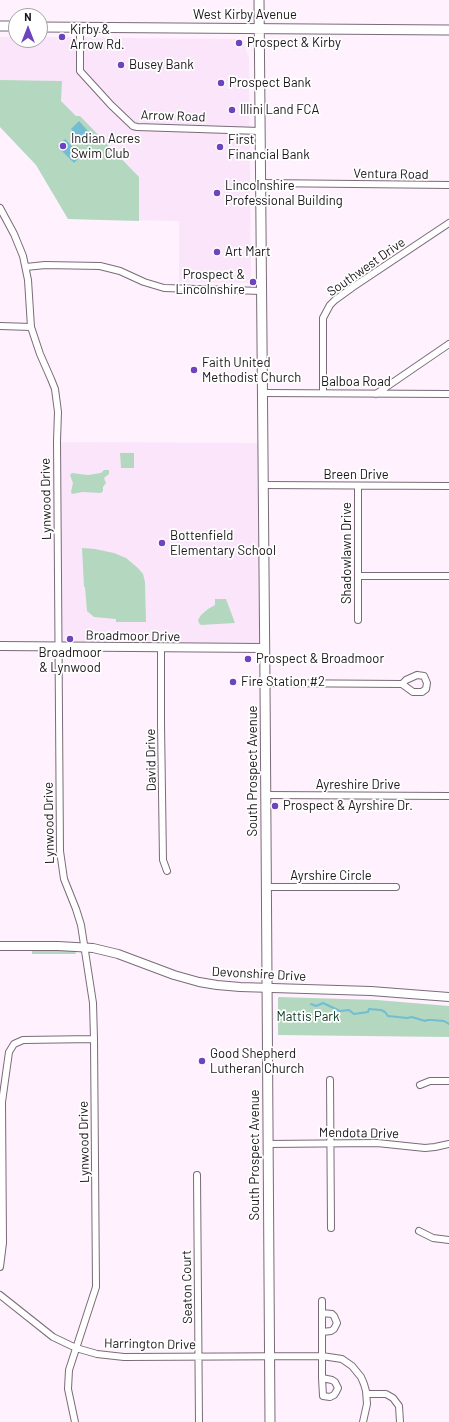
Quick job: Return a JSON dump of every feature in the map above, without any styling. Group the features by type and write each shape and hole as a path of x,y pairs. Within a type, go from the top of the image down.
{"main road":[{"name":"South Prospect Avenue","path":"259,0 270,1422"},
{"name":"West Kirby Avenue","path":"48,27 449,30"}],"street":[{"name":"Arrow Road","path":"80,27 80,71 111,105 133,126 143,128 260,131"},
{"name":"Ventura Road","path":"261,183 449,186"},
{"name":"Lynwood Drive","path":"0,208 14,234 26,267 29,285 31,327 40,354 55,389 58,412 60,851 64,879 80,919 93,1003 94,1039 96,1286 70,1365 68,1379 69,1400 75,1422"},
{"name":"Southwest Drive","path":"323,393 323,318 330,305 353,287 449,223"},
{"path":"26,267 45,265 100,266 120,271 148,284 164,288 262,291"},
{"path":"0,326 31,327"},
{"path":"376,394 449,344"},
{"name":"Balboa Road","path":"263,393 449,394"},
{"name":"Breen Drive","path":"263,485 449,486"},
{"name":"Shadowlawn Drive","path":"358,486 358,620"},
{"path":"358,576 449,576"},
{"name":"Broadmoor Drive","path":"0,646 265,648"},
{"name":"David Drive","path":"161,648 164,860 167,871"},
{"path":"265,683 402,684"},
{"name":"Ayreshire Drive","path":"266,795 449,796"},
{"name":"Ayrshire Circle","path":"266,887 396,887"},
{"name":"Devonshire Drive","path":"0,946 85,947 118,954 174,975 199,982 240,987 371,991 449,997"},
{"path":"0,1267 3,1243 2,1102 9,1052 14,1044 23,1040 94,1039"},
{"path":"330,1080 330,1228"},
{"path":"420,1085 430,1081 449,1081"},
{"name":"Mendota Drive","path":"268,1144 377,1143 425,1148 449,1144"},
{"name":"Seaton Court","path":"197,1175 199,1422"},
{"path":"419,1231 433,1238 449,1240"},
{"name":"Harrington Drive","path":"0,1295 53,1337 76,1348 97,1354 108,1356 322,1356 342,1359 352,1366 361,1377 367,1394"},
{"path":"322,1301 322,1378"},
{"path":"322,1313 332,1314 337,1323 331,1331 322,1332"},
{"path":"363,1422 367,1394 386,1394 393,1398 399,1406 400,1422"}],"shaded area":[{"path":"0,37 8,37 8,48 48,48 48,37 236,39 244,44 249,58 251,283 179,282 179,221 68,219 36,165 0,127"},
{"name":"Bottenfield Elementary School","path":"60,442 264,443 263,645 62,644"}],"green space":[{"name":"Indian Acres Swim Club","path":"0,80 62,81 61,101 76,116 80,116 139,177 139,221 68,219 36,165 0,127"},
{"path":"120,453 134,453 134,468 121,468"},
{"path":"104,470 109,470 109,474 104,478 106,483 101,493 83,492 72,494 73,483 70,475 72,473 88,475 101,473"},
{"path":"82,548 114,553 126,558 138,568 143,574 145,582 146,622 116,622 116,619 94,617 87,611"},
{"path":"215,599 226,599 235,623 201,625 199,623 198,620 201,615 215,605"},
{"path":"32,950 75,950 76,954 32,954"},
{"name":"Mattis Park","path":"279,997 377,1000 449,1006 449,1037 278,1035"}],"water":[{"path":"79,121 95,139 87,146 71,129"},
{"path":"65,139 81,156 74,163 57,146"}],"waterway":[{"path":"311,1004 316,1006 323,1003 340,1011 349,1010 354,1014 368,1012 369,1009 381,1010 388,1016 407,1018 412,1017 425,1021 444,1021 449,1024"}],"place":[{"name":"Kirby & Arrow Rd.","path":"62,37"},
{"name":"Prospect & Kirby","path":"239,43"},
{"name":"Busey Bank","path":"121,65"},
{"name":"Prospect Bank","path":"221,83"},
{"name":"Illini Land FCA","path":"232,110"},
{"name":"Indian Acres Swim Club","path":"63,146"},
{"name":"First Financial Bank","path":"220,147"},
{"name":"Lincolnshire Professional Building","path":"217,193"},
{"name":"Art Mart","path":"217,252"},
{"name":"Prospect & Lincolnshire","path":"253,282"},
{"name":"Faith United Methodist Church","path":"194,370"},
{"name":"Bottenfield Elementary School","path":"162,543"},
{"name":"Broadmoor & Lynwood","path":"70,639"},
{"name":"Prospect & Broadmoor","path":"248,659"},
{"name":"Fire Station #2","path":"233,682"},
{"name":"Prospect & Ayrshire Dr.","path":"275,806"},
{"name":"Good Shepherd Lutheran Church","path":"202,1061"}]}
